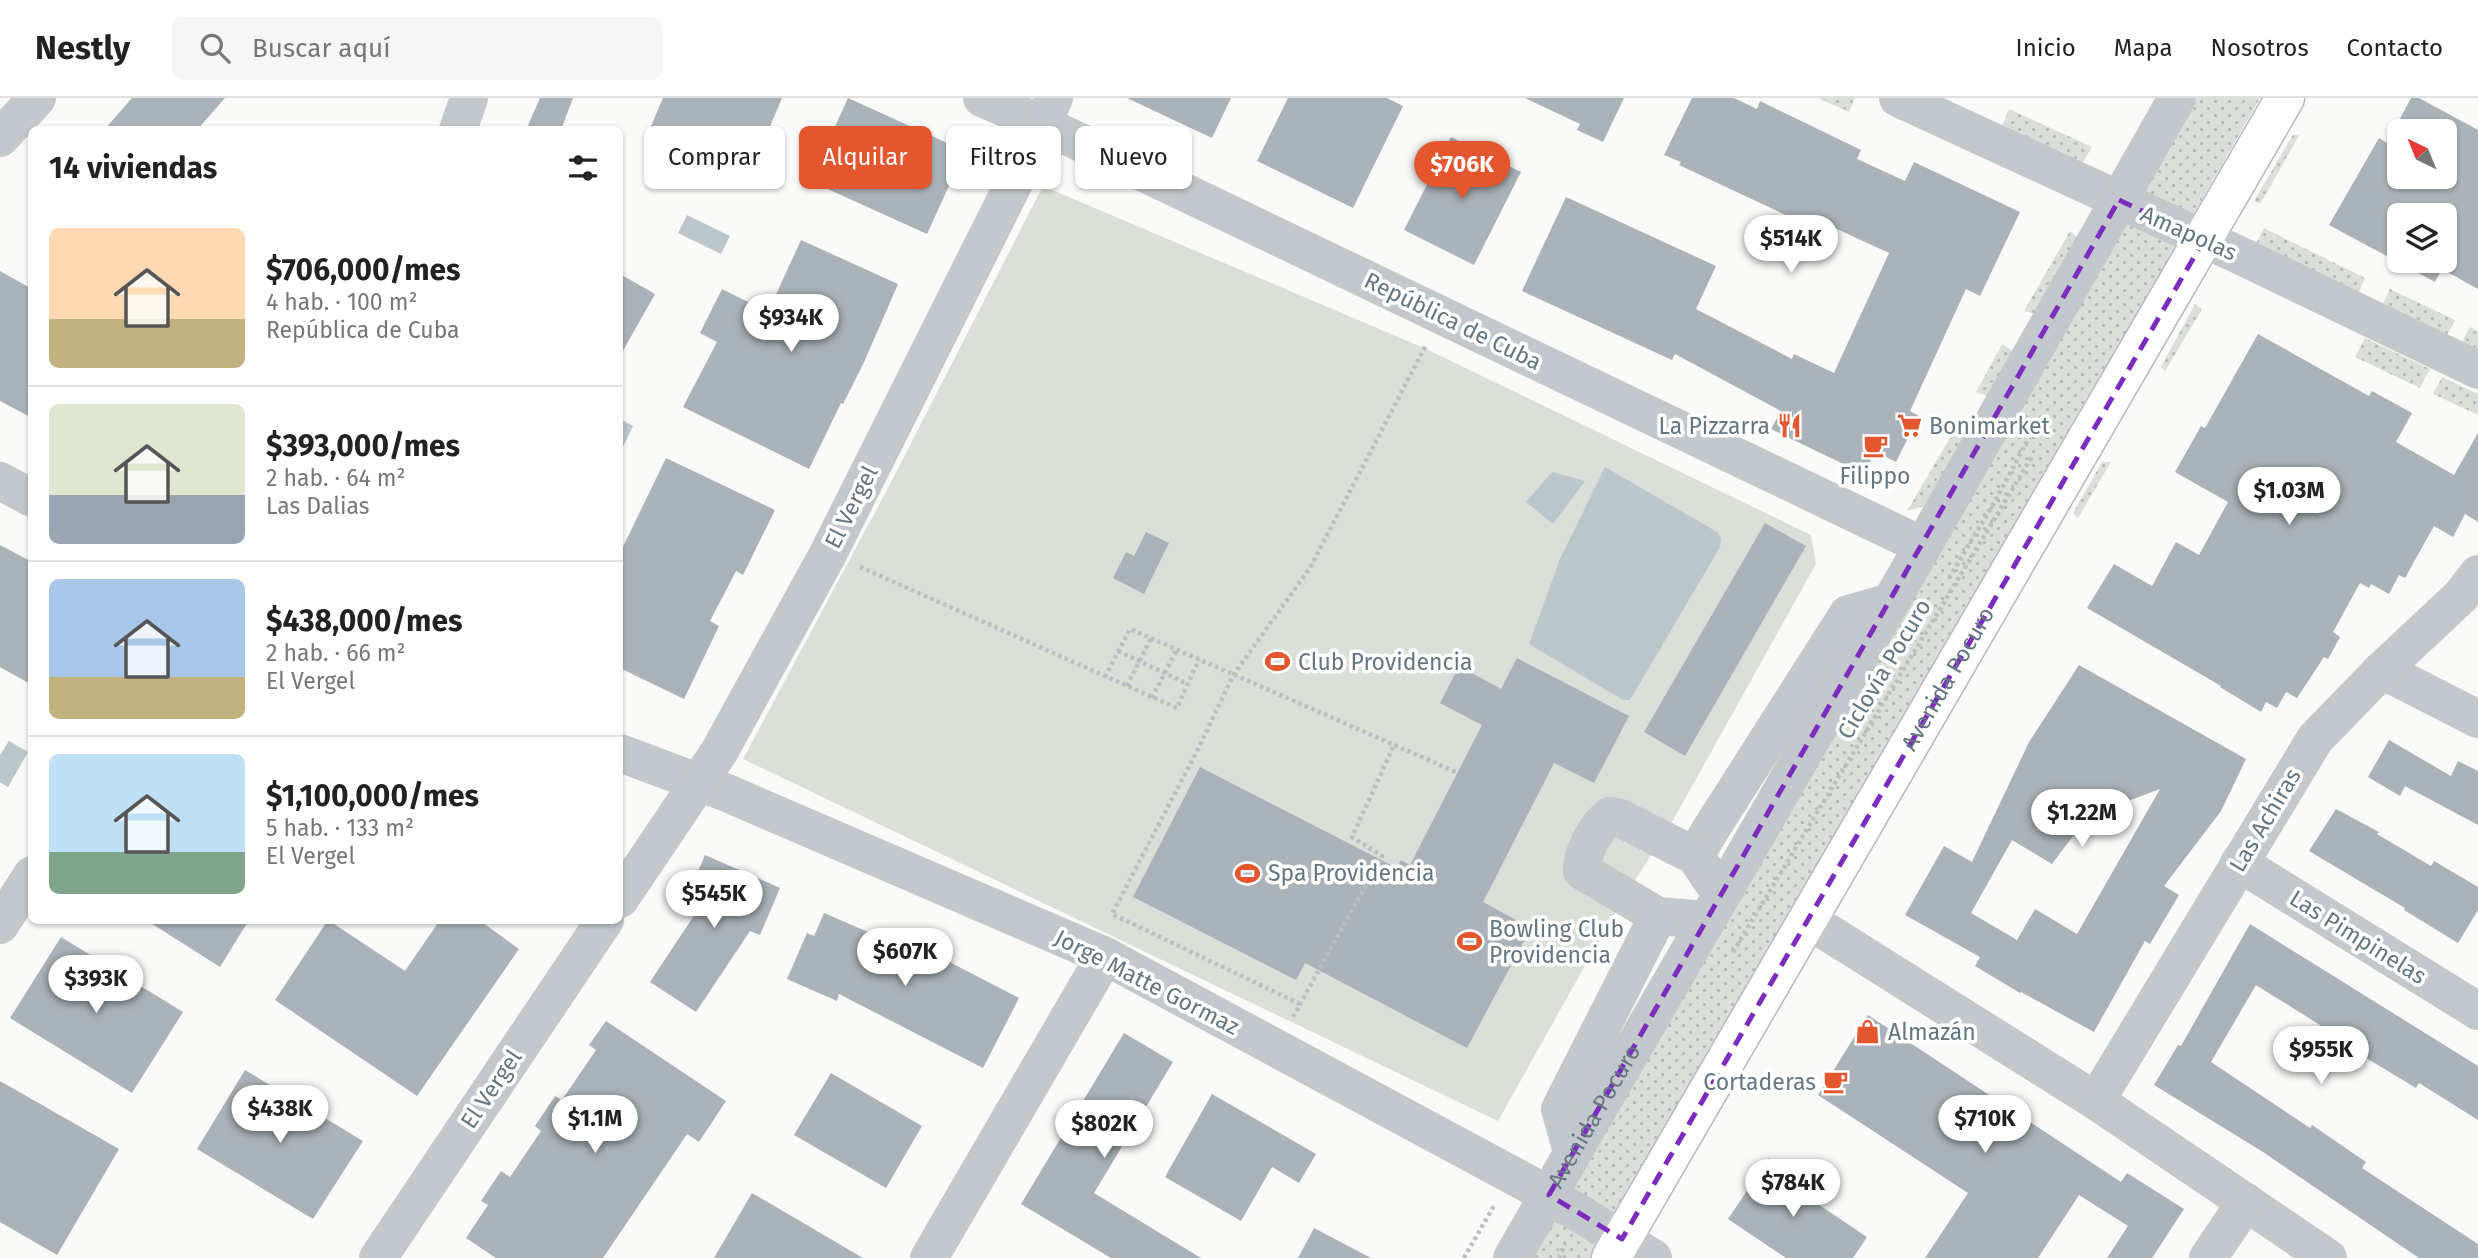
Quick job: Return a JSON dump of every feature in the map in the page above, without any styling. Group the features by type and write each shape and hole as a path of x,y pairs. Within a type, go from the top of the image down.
{"main road":[{"name":"Avenida Pocuro","path":"1629,1252 1808,920 2285,98"}],"street":[{"path":"0,136 15,98"},
{"path":"0,136 37,98"},
{"path":"460,126 470,98"},
{"name":"República de Cuba","path":"982,98 1048,111 1923,546"},
{"name":"Amapolas","path":"1898,98 2478,370"},
{"name":"Avenida Pocuro","path":"1512,1258 1563,1203 1572,1152 1891,602 2177,98"},
{"name":"El Vergel","path":"623,895 719,752 828,554 1048,111"},
{"path":"0,481 28,496"},
{"name":"Las Achiras","path":"2096,1101 2315,739 2382,670 2461,596 2478,574"},
{"path":"1695,856 1848,614 1891,602"},
{"path":"2382,670 2478,719"},
{"name":"Jorge Matte Gormaz","path":"623,754 699,782 1105,956 1563,1203 1629,1252"},
{"path":"1609,816 1620,818 1695,856 1713,907 1658,916 1581,871 1581,862 1602,822 1609,816"},
{"name":"Las Pimpinelas","path":"2239,863 2478,1011"},
{"path":"0,925 28,881"},
{"path":"1572,1152 1560,1109 1658,916"},
{"path":"1808,920 2096,1101 2328,1258"},
{"name":"El Vergel","path":"378,1258 602,924"},
{"path":"929,1258 1105,956"},
{"path":"2208,1258 2246,1202"}],"path":[{"path":"1300,1004 1112,914 1234,674 1310,568 1424,348"},
{"name":"Ciclovía Pocuro","path":"1728,961 2036,450"},
{"path":"858,567 1177,708 1199,659"},
{"path":"1105,677 1130,629 1458,773"},
{"path":"1127,686 1151,638"},
{"path":"1152,698 1177,649"},
{"path":"1118,651 1188,684"},
{"path":"1291,1023 1382,856 1352,837 1394,745"},
{"path":"1559,1258 1563,1203"}],"highlighted area":[{"path":"2119,200 2204,240 2177,286 1622,1239 1549,1195"}],"shaded area":[{"path":"1818,98 1855,98 1849,112"},
{"path":"2197,98 2260,98 1597,1258 1526,1258"},
{"path":"2009,109 2092,147 2083,162 2001,129"},
{"path":"2300,134 2260,204 2254,201 2293,135"},
{"name":"Club Providencia","path":"1041,189 1050,189 1424,348 1811,535 1816,564 1672,822 1615,912 1498,1121 743,759 888,488"},
{"path":"687,215 730,236 721,254 678,233"},
{"path":"2264,228 2365,278 2357,296 2255,246"},
{"path":"2070,231 2080,239 2035,314 2024,311"},
{"path":"2390,289 2455,320 2445,339 2381,308"},
{"path":"2195,304 2202,309 2165,371 2161,367"},
{"path":"2470,327 2478,331 2478,352 2461,344"},
{"path":"2365,338 2430,369 2420,388 2355,357"},
{"path":"2002,344 2017,354 1991,397 1976,392"},
{"path":"2442,377 2478,394 2478,415 2433,394"},
{"path":"623,421 633,426 623,447"},
{"path":"1954,431 1965,440 1928,505 1907,511"},
{"path":"2102,462 2111,462 2078,518 2073,513"},
{"name":"Club Providencia","path":"1605,467 1717,532 1721,538 1720,547 1630,700 1623,700 1529,644 1560,559"},
{"path":"1552,472 1585,481 1553,524 1526,502"},
{"path":"9,741 28,752 8,787 0,782 0,755"}],"building":[{"path":"132,98 225,98 200,126 108,126"},
{"path":"540,98 573,98 562,126 528,126"},
{"path":"663,98 782,98 770,126 651,126"},
{"path":"848,98 910,126 835,126"},
{"path":"1127,98 1231,98 1212,138 1192,129 1192,126 1186,126"},
{"path":"1288,98 1387,98 1403,106 1353,208 1257,161"},
{"path":"1525,98 1624,98 1603,142 1577,130 1580,124"},
{"path":"1692,98 1734,98 1757,109 1760,101 1861,150 1857,159 1905,181 1914,162 2020,212 1980,296 1966,289 1910,411 1919,416 1896,462 1875,451 1864,474 1771,429 1781,411 1675,354 1672,360 1522,291 1566,197 1716,266 1696,309 1792,359 1794,354 1834,373 1889,253 1811,217 1807,225 1679,165 1681,162 1664,155"},
{"path":"2411,98 2419,98 2478,130 2478,289 2449,273 2457,273 2457,203 2387,203 2387,256 2329,225 2379,138 2387,143 2387,189 2457,189 2457,119 2400,119"},
{"path":"932,136 946,142 948,189 927,234 828,189 932,189"},
{"path":"1451,137 1521,172 1474,265 1404,230"},
{"path":"801,240 898,284 865,360 809,469 683,407 717,342 700,333 722,289 768,312"},
{"path":"0,271 28,287 28,416 0,401"},
{"path":"2418,273 2440,273 2435,282"},
{"path":"623,276 655,294 623,351"},
{"path":"2258,334 2369,396 2372,391 2412,413 2396,442 2454,475 2478,433 2478,522 2465,514 2453,537 2434,526 2405,578 2399,575 2389,594 2371,584 2369,588 2360,583 2333,632 2340,637 2328,659 2324,657 2297,698 2286,692 2277,708 2266,702 2261,712 2087,608 2114,564 2152,586 2176,542 2199,555 2228,502 2175,472 2201,426 2205,428"},
{"path":"666,458 775,510 743,575 736,571 710,621 719,626 684,699 623,669 623,547"},
{"path":"1765,523 1806,546 1685,756 1644,732"},
{"path":"1146,532 1169,543 1144,594 1113,578 1126,552 1134,556"},
{"path":"0,545 28,560 28,683 0,667"},
{"path":"1517,658 1629,716 1594,783 1554,763 1483,902 1531,928 1467,1048 1305,963 1296,980 1133,897 1200,767 1397,868 1401,860 1410,865 1482,725 1440,703 1459,666 1501,689"},
{"path":"2079,665 2246,759 2221,811 2164,886 2179,895 2150,944 2145,941 2094,1032 1975,966 1980,957 1905,915 1944,846 1972,862 2029,742","holes":["2160,789 2077,934 2035,909 2017,940 1971,913 2012,840 2052,864 2088,816"]},
{"path":"2389,740 2451,776 2458,761 2478,771 2478,825 2405,786 2400,796 2368,777"},
{"path":"2336,809 2379,832 2377,834 2431,866 2434,861 2478,887 2478,910 2458,943 2309,851"},
{"path":"705,855 780,888 760,935 750,931 696,1012 650,982 699,908 685,902"},
{"path":"824,913 905,948 909,941 1019,998 983,1068 839,994 837,1001 787,979 807,933 814,936"},
{"path":"152,924 247,924 220,967"},
{"path":"325,924 334,924 405,971 437,924 485,924 519,949 417,1096 275,1000"},
{"path":"2250,924 2478,1066 2478,1120 2419,1083 2416,1088 2358,1053 2360,1050 2256,985 2211,1062 2310,1128 2312,1125 2366,1162 2362,1168 2478,1244 2478,1258 2419,1258 2263,1152 2154,1085 2178,1045 2181,1046"},
{"path":"61,937 183,1012 132,1093 10,1018"},
{"path":"1868,1015 2121,1182 2127,1173 2184,1209 2152,1258 2107,1258 2128,1226 2079,1195 2038,1258 1925,1258 1968,1193 1818,1095"},
{"path":"606,1021 726,1101 699,1142 687,1134 603,1258 496,1258 466,1238 488,1205 481,1201 501,1171 510,1177 541,1131 535,1126 555,1096 562,1100 596,1050 589,1045"},
{"path":"1124,1033 1173,1062 1094,1193 1201,1258 1111,1258 1021,1204"},
{"path":"245,1070 363,1141 313,1219 197,1149"},
{"path":"831,1073 922,1126 886,1188 794,1135"},
{"path":"0,1081 119,1149 57,1255 0,1222"},
{"path":"1212,1094 1316,1154 1299,1183 1272,1167 1241,1221 1165,1177"},
{"path":"1769,1158 1806,1183 1800,1192 1867,1237 1853,1258 1786,1258 1728,1219"},
{"path":"752,1193 863,1258 714,1258"},
{"path":"1314,1228 1371,1258 1298,1258"}],"place":[{"name":"La Pizzarra","path":"1790,426"},
{"name":"Bonimarket","path":"1909,426"},
{"name":"Filippo","path":"1875,446"},
{"name":"Club Providencia","path":"1278,662"},
{"name":"Spa Providencia","path":"1248,873"},
{"name":"Bowling Club Providencia","path":"1469,942"},
{"name":"Almazán","path":"1868,1032"},
{"name":"Cortaderas","path":"1836,1082"}]}
